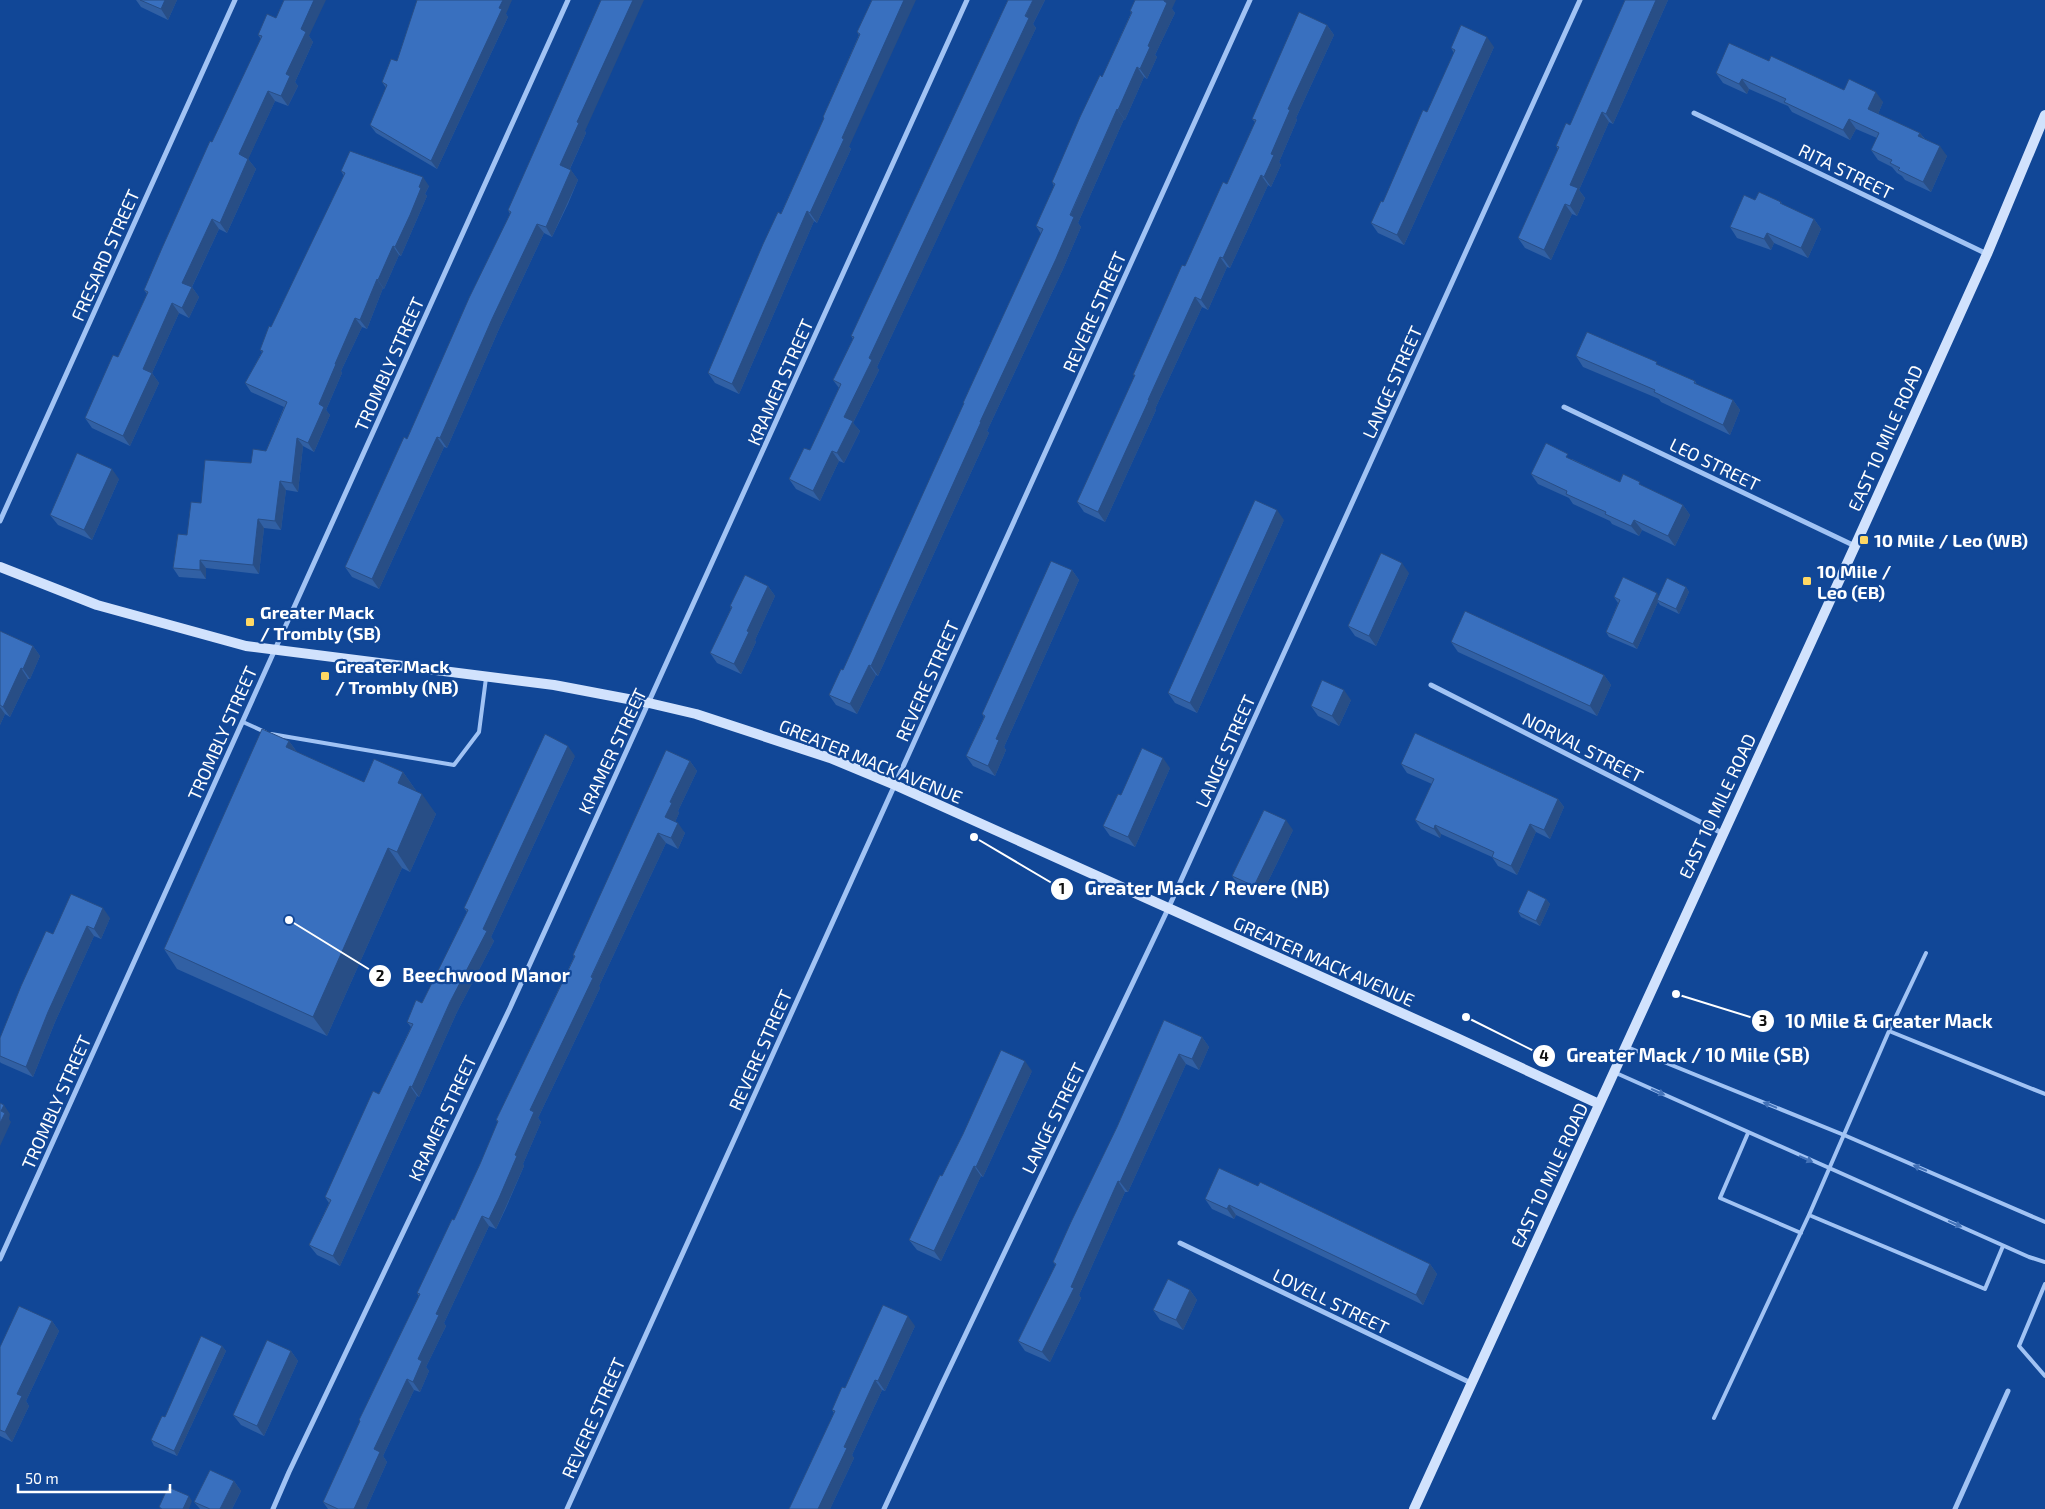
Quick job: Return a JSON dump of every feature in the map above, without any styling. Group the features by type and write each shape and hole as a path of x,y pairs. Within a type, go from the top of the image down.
{"street":[{"name":"FRESARD STREET","path":"0,522 235,0"},
{"name":"TROMBLY STREET","path":"0,1258 568,0"},
{"name":"KRAMER STREET","path":"273,1509 510,1008 967,0"},
{"name":"REVERE STREET","path":"567,1509 1250,0"},
{"name":"LANGE STREET","path":"884,1509 1168,910 1580,0"},
{"name":"RITA STREET","path":"1694,113 1986,254"},
{"name":"EAST 10 MILE ROAD","path":"1414,1509 1854,546 1986,254 2045,115"},
{"name":"LEO STREET","path":"1564,407 1854,546"},
{"name":"GREATER MACK AVENUE","path":"0,567 106,608 246,646 554,685 696,714 777,740 830,758 894,786 1457,1038 1599,1104"},
{"name":"NORVAL STREET","path":"1431,685 1722,834"},
{"name":"LOVELL STREET","path":"1180,1243 1471,1383"},
{"path":"1955,1509 2008,1391"}],"lane":[{"path":"243,722 268,734 454,765 479,732 486,676"},
{"path":"1714,1418 1801,1233 1926,953"},
{"path":"1890,1031 2045,1094"},
{"path":"1625,1046 1844,1135 2045,1222"},
{"path":"1614,1072 1828,1169 2003,1246 2045,1262"},
{"path":"1748,1133 1720,1198 1801,1233"},
{"path":"1809,1215 1985,1289 2003,1246"},
{"path":"2045,1284 2019,1346 2045,1376"}],"building":[{"path":"140,0 165,0 161,9"},
{"path":"284,0 314,0 301,29 306,32 286,74 290,76 281,96 268,91 239,154 248,159 220,223 212,219 182,283 192,287 182,308 172,303 143,369 152,373 123,436 85,418 113,355 118,357 148,292 144,290 210,141 212,142 262,36 258,35 267,14 276,18"},
{"path":"417,0 503,0 499,8 502,9 431,161 370,125 387,85 382,82 391,59 397,61"},
{"path":"601,0 633,0 577,122 579,123 560,165 571,170 546,227 537,224 492,319 440,438 437,437 372,579 345,567 404,437 407,439 469,298 511,212 508,210"},
{"path":"872,0 904,0 810,213 807,211 732,384 708,373 763,244 778,212 781,214 824,118 860,34 857,32"},
{"path":"1008,0 1033,0 1025,16 1029,18 869,358 872,360 844,417 853,421 837,453 832,451 813,491 789,479 804,448 810,450 841,384 833,380 854,337 851,336"},
{"path":"1135,0 1164,0 1167,3 1140,69 1137,67 1070,215 1074,217 1056,259 980,422 871,666 869,665 850,704 829,695 841,669 843,670 1043,229 1036,226 1055,184 1052,182 1080,117 1100,75 1102,77 1132,12 1130,11"},
{"path":"1625,0 1656,0 1606,114 1602,112 1570,185 1578,188 1570,206 1565,204 1544,250 1518,238 1559,147 1556,146 1566,123 1570,125"},
{"path":"1299,12 1327,25 1288,109 1290,110 1271,154 1274,155 1264,177 1261,175 1223,258 1220,257 1201,300 1195,297 1098,512 1077,502 1135,375 1133,375 1182,265 1185,266 1223,182 1227,184 1256,120 1252,119"},
{"path":"1461,25 1487,37 1397,235 1371,223 1381,201 1383,202 1423,110 1427,112 1455,50 1451,48"},
{"path":"1729,43 1769,61 1771,56 1844,90 1849,79 1876,92 1868,109 1920,133 1918,136 1940,146 1923,182 1898,170 1900,168 1890,163 1892,160 1871,150 1879,133 1849,119 1843,130 1784,102 1786,99 1742,79 1739,84 1716,73"},
{"path":"350,151 423,177 419,187 421,188 410,215 377,279 360,320 355,318 319,404 324,407 308,443 297,438 292,483 280,481 275,521 258,519 253,565 200,560 200,570 173,568 178,534 187,535 191,502 201,503 205,460 251,463 253,449 266,451 287,402 245,383 263,351 260,350 269,326 271,327 345,173 341,171"},
{"path":"1759,192 1814,219 1801,248 1767,233 1764,239 1730,227 1744,195 1755,200"},
{"path":"1587,332 1657,362 1656,364 1733,400 1723,425 1654,392 1655,390 1576,356"},
{"path":"1546,443 1568,454 1566,457 1620,482 1623,474 1640,482 1639,484 1683,505 1668,536 1634,520 1631,526 1605,514 1606,512 1566,494 1567,491 1531,474"},
{"path":"77,453 112,469 84,530 50,515"},
{"path":"1255,500 1277,510 1190,703 1168,693"},
{"path":"1381,553 1402,563 1369,636 1348,626"},
{"path":"1051,561 1072,570 996,739 999,740 988,766 966,756 985,716 982,714"},
{"path":"745,575 768,586 734,664 710,653"},
{"path":"1623,577 1657,593 1633,644 1606,632 1620,600 1614,597"},
{"path":"1667,578 1686,587 1676,609 1657,600"},
{"path":"1465,611 1604,675 1590,706 1451,642"},
{"path":"0,631 33,646 3,707 0,705"},
{"path":"1322,680 1344,690 1332,716 1311,706"},
{"path":"262,729 289,741 286,747 364,782 374,759 403,772 398,783 422,794 397,852 388,848 313,1017 164,949"},
{"path":"1415,733 1558,799 1544,830 1530,824 1511,866 1492,857 1494,852 1435,825 1434,829 1415,820 1434,779 1401,764"},
{"path":"545,734 568,746 483,929 487,931 450,1002 412,1087 410,1086 333,1256 309,1245 331,1200 325,1197 373,1091 379,1094 413,1024 407,1022 416,1000 422,1003 468,910 464,908"},
{"path":"1142,748 1163,758 1128,837 1103,826 1118,794 1121,795"},
{"path":"666,750 690,761 670,802 672,803 665,817 678,823 671,838 658,833 591,977 593,978 530,1110 534,1112 499,1198 489,1219 482,1216 436,1314 439,1315 418,1359 422,1361 413,1382 407,1379 374,1449 380,1452 354,1509 338,1509 323,1502 359,1420 420,1294 417,1293 480,1164 498,1121 496,1120 575,956 573,955"},
{"path":"1264,810 1286,820 1254,886 1232,876"},
{"path":"1528,890 1546,899 1536,921 1518,912"},
{"path":"71,894 103,908 94,929 87,926 48,1012 26,1067 0,1056 0,1038 46,931 53,934"},
{"path":"1164,1020 1202,1037 1192,1059 1179,1054 1120,1182 1118,1181 1071,1287 1074,1288 1042,1352 1018,1341 1056,1264 1053,1262 1117,1127"},
{"path":"1001,1050 1025,1061 976,1167 974,1166 934,1251 909,1240 940,1175 942,1176 963,1134"},
{"path":"0,1103 4,1105 1,1111 5,1113 0,1123"},
{"path":"1219,1168 1258,1186 1260,1182 1430,1264 1416,1295 1229,1205 1227,1209 1205,1199"},
{"path":"1168,1279 1190,1290 1176,1320 1153,1310"},
{"path":"883,1305 908,1316 878,1381 875,1380 844,1447 847,1448 818,1509 789,1509 835,1411 832,1410 842,1387 845,1388"},
{"path":"19,1306 52,1321 17,1394 22,1396 5,1432 0,1430 0,1347"},
{"path":"201,1336 222,1346 174,1451 151,1440 162,1416 165,1417"},
{"path":"267,1340 291,1351 257,1426 233,1415"},
{"path":"210,1470 234,1481 220,1509 210,1509 194,1502"},
{"path":"168,1487 189,1496 183,1509 162,1509 159,1507"}],"place":[{"name":"10 Mile / Leo (WB)","path":"1864,540"},
{"name":"10 Mile / Leo (EB)","path":"1807,581"},
{"name":"Greater Mack / Trombly (SB)","path":"250,622"},
{"name":"Greater Mack / Trombly (NB)","path":"325,676"},
{"name":"Greater Mack / Revere (NB)","path":"974,837"},
{"name":"Beechwood Manor","path":"289,920"},
{"name":"10 Mile & Greater Mack","path":"1676,994"},
{"name":"Greater Mack / 10 Mile (SB)","path":"1466,1017"}]}
